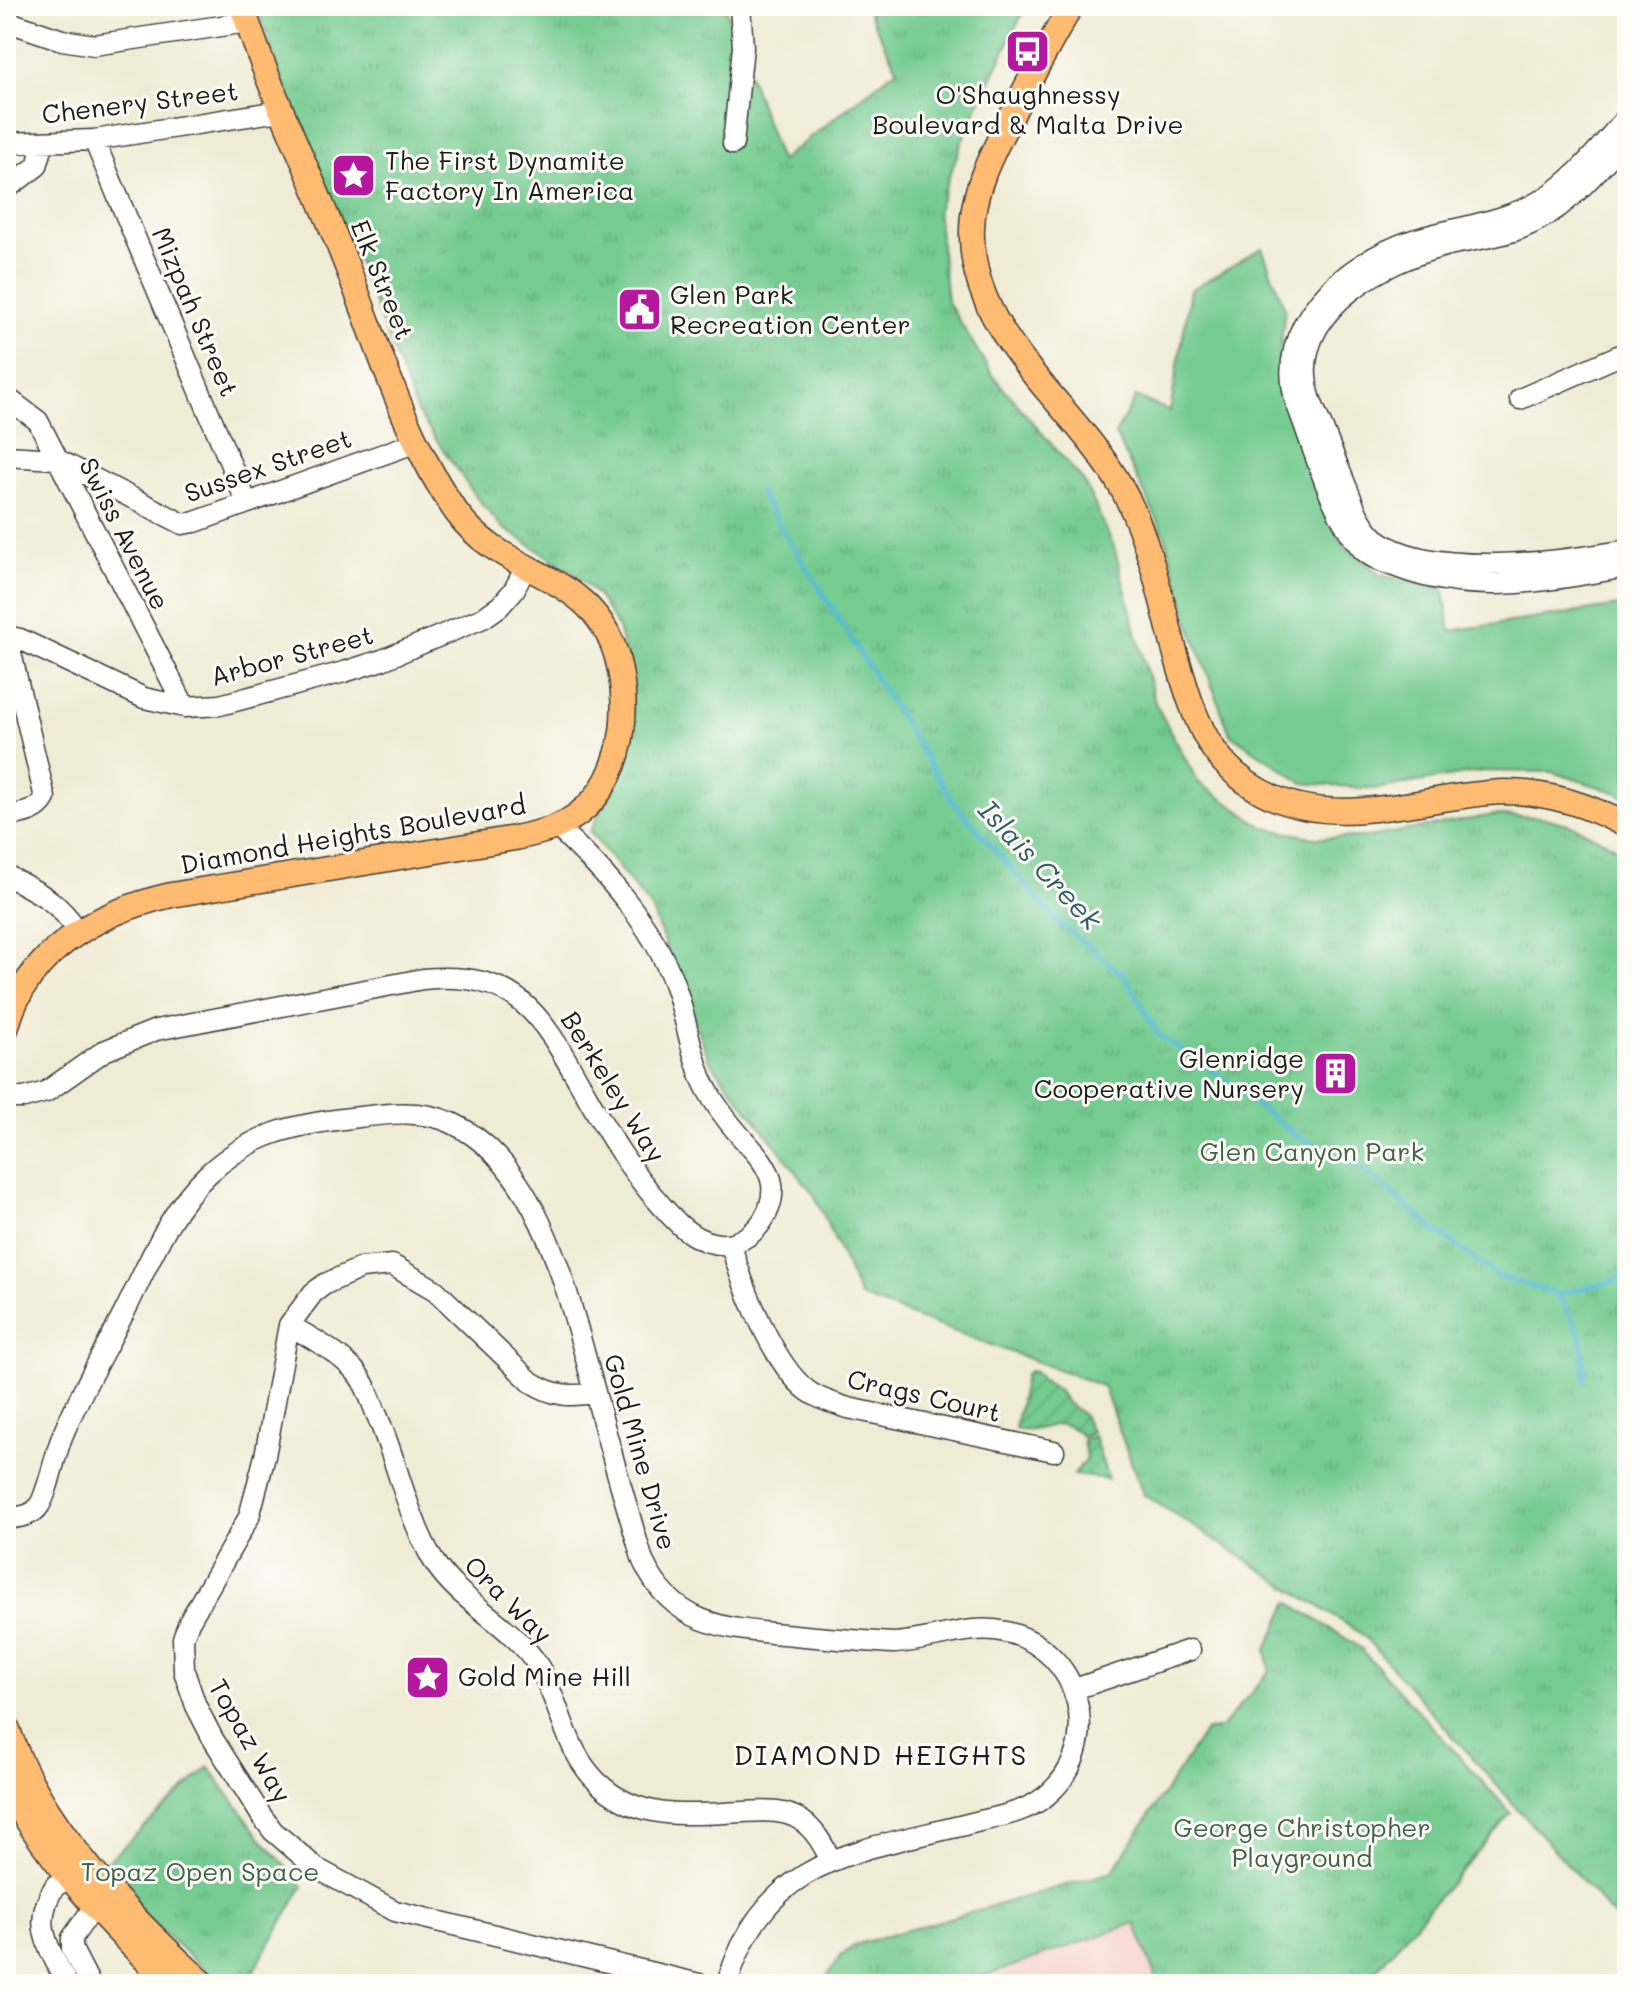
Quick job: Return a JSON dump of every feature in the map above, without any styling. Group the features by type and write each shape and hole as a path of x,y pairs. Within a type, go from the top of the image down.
{"main road":[{"path":"1071,6 1034,70 978,187 972,229 976,271 987,304 1004,335 1093,444 1121,485 1142,532 1189,701 1209,744 1245,782 1273,797 1306,808 1349,811 1475,794 1527,793 1576,803 1627,826"},
{"name":"Elk Street","path":"245,14 280,111 334,232 417,442"},
{"name":"Diamond Heights Boulevard","path":"6,1029 10,1012 44,960 78,931 127,907 171,895 515,838 557,827 587,807 608,779 621,745 623,708 617,658 602,623 575,593 496,551 469,527 447,496 417,442"},
{"path":"6,1724 19,1761 40,1801 68,1840 157,1940 204,1984"},
{"path":"6,1782 34,1831 71,1878 170,1984"}],"street":[{"path":"733,144 743,47 740,6"},
{"path":"6,21 62,40 94,45 245,14"},
{"name":"Chenery Street","path":"6,143 94,140 280,111"},
{"path":"1627,117 1587,162 1542,200 1490,221 1409,242 1353,271 1331,288 1303,322 1308,393 1357,513 1365,528 1376,538 1405,553 1474,563 1529,563 1627,550"},
{"path":"1627,138 1574,196 1549,214 1523,228 1444,246 1386,269 1339,301 1303,342 1290,371 1291,387 1342,520 1365,552 1380,561 1420,576 1499,586 1627,567"},
{"name":"Mizpah Street","path":"94,140 247,503"},
{"path":"6,189 37,166 44,142"},
{"path":"1520,399 1627,352"},
{"name":"Swiss Avenue","path":"6,397 38,421 185,707"},
{"name":"Sussex Street","path":"6,456 56,459 183,524 417,442"},
{"name":"Arbor Street","path":"6,636 20,639 144,698 185,707 220,705 344,672 483,618 500,606 514,590 526,567"},
{"path":"6,636 45,798 34,810 6,817"},
{"path":"557,827 610,881 648,933 675,985 694,1057 712,1099 768,1169 773,1199 766,1216 744,1239 731,1245"},
{"path":"6,875 51,899 78,931"},
{"name":"Berkeley Way","path":"6,1098 36,1096 46,1092 104,1051 156,1030 423,979 467,978 505,991 540,1017 641,1183 691,1233 714,1244 731,1245"},
{"name":"Gold Mine Drive","path":"6,1519 27,1515 38,1507 64,1431 178,1209 191,1191 232,1155 280,1129 402,1112 452,1122 491,1148 515,1178 547,1240 566,1285 643,1561 662,1592 690,1615 734,1629 893,1643 920,1642 987,1629 1004,1631 1037,1644 1055,1658 1075,1689 1081,1728 1078,1749 1065,1776 1044,1798 1006,1815 850,1853 795,1880 759,1914 734,1961 727,1984"},
{"name":"Crags Court","path":"731,1245 745,1290 780,1358 807,1390 825,1401 848,1408 1054,1451"},
{"name":"Topaz Way","path":"595,1393 571,1397 544,1391 435,1290 392,1265 361,1268 325,1284 313,1293 289,1325 265,1456 249,1517 189,1622 183,1638 184,1671 188,1689 213,1739 273,1831 316,1868 395,1911 699,1984"},
{"name":"Ora Way","path":"289,1325 338,1355 365,1385 433,1559 448,1580 510,1631 528,1651 545,1680 575,1756 602,1787 619,1800 641,1810 668,1814 781,1812 800,1819 813,1831 831,1860"},
{"path":"1075,1689 1190,1650"},
{"path":"67,1984 43,1936 42,1925 51,1893 61,1881 101,1878 95,1904 72,1938 72,1949 90,1984"}],"shaded area":[{"path":"1135,1923 1158,1984 962,1984"}],"green space":[{"name":"Glen Canyon Park","path":"257,6 725,6 780,161 897,69 865,6 1026,6 967,128 937,210 947,301 993,376 1084,482 1114,547 1155,703 1198,782 1265,828 1316,838 1368,837 1494,815 1541,817 1574,826 1627,853 1627,1919 1623,1927 1363,1635 1143,1494 1103,1386 860,1297 815,1196 710,1061 651,908 590,832 629,756 633,739 633,715 618,628 598,596 577,575 502,527 476,497 417,412 276,65"},
{"path":"1262,248 1285,309 1278,367 1304,450 1341,541 1380,575 1444,589 1450,631 1627,605 1627,799 1618,793 1552,772 1483,771 1375,789 1303,783 1230,734 1190,626 1165,535 1115,434 1136,397 1170,411 1191,290"},
{"path":"1035,1372 1042,1381 1057,1389 1067,1403 1083,1415 1092,1433 1083,1437 1074,1429 1058,1424 1015,1429 1025,1374"},
{"path":"1094,1436 1108,1479 1074,1475 1086,1458 1083,1440"},
{"name":"George Christopher Playground","path":"1289,1602 1359,1647 1511,1813 1364,1984 1158,1984 1135,1923 962,1984 821,1984 841,1956 855,1945 1112,1872 1205,1731 1221,1728 1270,1671 1266,1650"},
{"name":"Topaz Open Space","path":"209,1767 261,1838 303,1886 246,1984 221,1984 146,1917 103,1865"}],"waterway":[{"name":"Islais Creek","path":"759,492 954,803 1058,922 1124,975 1159,1036 1211,1070 1296,1135 1363,1169 1435,1230 1499,1277 1558,1294 1614,1281 1627,1273"},
{"path":"1558,1294 1581,1335 1585,1381"}],"place":[{"name":"O'Shaughnessy Boulevard & Malta Drive","path":"1028,52"},
{"name":"The First Dynamite Factory In America","path":"354,176"},
{"name":"Glen Park Recreation Center","path":"639,310"},
{"name":"Glenridge Cooperative Nursery","path":"1335,1074"},
{"name":"Gold Mine Hill","path":"427,1677"}],"district":[{"name":"DIAMOND HEIGHTS","path":"881,1755"}]}
